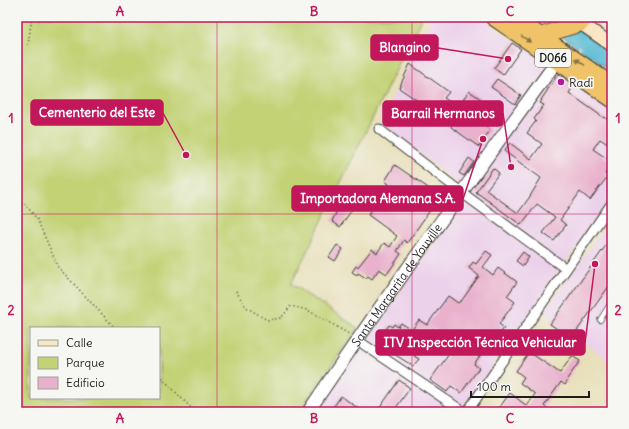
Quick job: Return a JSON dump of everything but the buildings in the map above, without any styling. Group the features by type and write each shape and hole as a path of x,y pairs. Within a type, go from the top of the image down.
{"highway":[{"name":"D066","path":"494,17 612,100"},
{"name":"D066","path":"514,17 612,85"},
{"path":"540,36 580,19"}],"main road":[{"path":"580,19 612,45"}],"street":[{"name":"Santa Margarita de Youville","path":"308,412 353,338 557,61"},
{"path":"379,129 460,192 566,269"},
{"path":"353,338 466,412 612,203"}],"lane":[{"path":"600,320 612,301"}],"path":[{"path":"28,45 32,17"},
{"path":"17,200 24,204 37,219 58,267 114,327"},
{"path":"236,291 246,308 267,320 281,318 291,306 307,310 353,338"},
{"path":"160,375 195,412"}],"shaded area":[{"path":"432,17 479,17 612,107 612,196 460,412 316,412 469,193 380,122"},
{"path":"612,217 612,363 544,312"}],"green space":[{"path":"17,17 422,17 291,284 358,328 298,412 17,412"}],"water":[{"path":"582,30 587,33 577,47 562,36"},
{"path":"590,35 598,41 594,55 595,57 594,56 593,58 580,50"},
{"path":"600,43 612,51 612,72 595,60"}],"waterway":[{"path":"550,17 612,61"}],"place":[{"name":"Blangino","path":"508,59"},
{"name":"Radi","path":"561,82"},
{"name":"Importadora Alemana S.A.","path":"483,139"},
{"name":"Cementerio del Este","path":"186,155"},
{"name":"Barrail Hermanos","path":"511,167"},
{"name":"ITV Inspección Técnica Vehicular","path":"595,264"}]}
